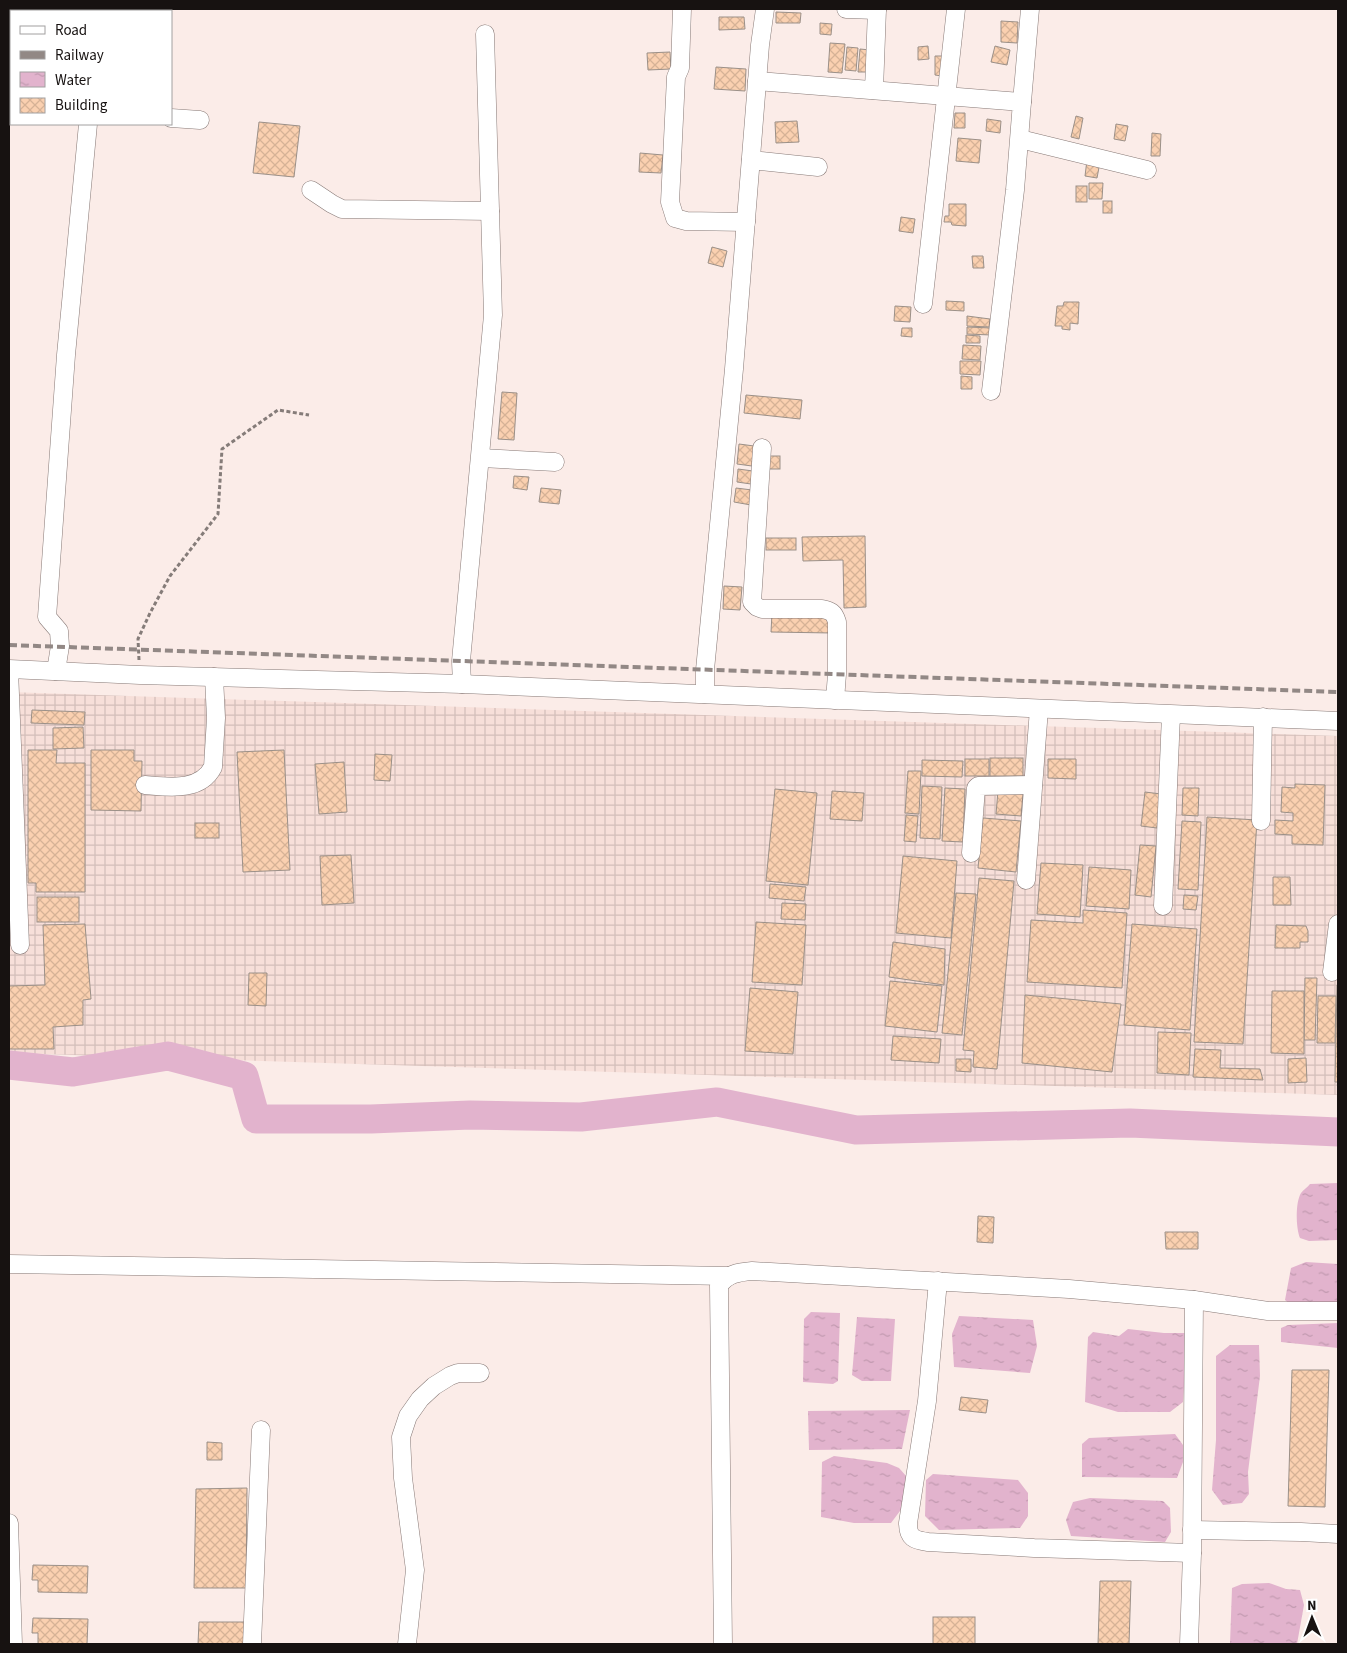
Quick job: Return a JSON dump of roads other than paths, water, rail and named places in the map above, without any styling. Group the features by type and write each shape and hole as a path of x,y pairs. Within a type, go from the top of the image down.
{"street":[{"path":"682,9 680,68 676,77 670,202 675,218 686,221 746,222"},
{"path":"705,694 705,670 734,368 764,9"},
{"path":"846,9 877,9 874,90"},
{"path":"923,304 956,9"},
{"path":"991,391 1020,139 1030,9"},
{"path":"462,684 461,661 493,315 485,34"},
{"path":"757,81 1022,102"},
{"path":"172,118 200,120"},
{"path":"56,671 60,646 59,631 47,617 66,355 88,125"},
{"path":"1020,139 1147,170"},
{"path":"751,160 818,167"},
{"path":"311,190 342,209 490,211"},
{"path":"762,448 752,602 762,609 822,609 831,611 835,615 837,622 837,674 834,700"},
{"path":"481,458 555,462"},
{"path":"20,946 9,670 462,684 1338,721"},
{"path":"145,785 166,787 188,786 199,783 210,772 213,767 216,718 214,677"},
{"path":"1026,880 1039,709"},
{"path":"1163,906 1171,715"},
{"path":"1261,821 1263,717"},
{"path":"971,853 976,788 978,786 1033,785"},
{"path":"1332,972 1338,924"},
{"path":"9,1264 729,1276"},
{"path":"723,1644 719,1286 729,1276 739,1272 752,1271 938,1281 1069,1289 1194,1300 1268,1310 1338,1311"},
{"path":"938,1281 927,1401 908,1523 908,1532 911,1536 916,1540 928,1542 1034,1548 1192,1553"},
{"path":"1189,1644 1192,1553 1194,1300"},
{"path":"407,1644 415,1570 403,1478 401,1436 408,1416 420,1399 434,1386 458,1373 480,1373"},
{"path":"252,1644 261,1430"},
{"path":"9,1523 13,1644"},
{"path":"1192,1530 1338,1534"}],"water":[{"path":"1338,1183 1338,1240 1309,1241 1300,1238 1297,1215 1301,1193 1310,1184"},
{"path":"1306,1262 1338,1264 1338,1306 1292,1306 1285,1300 1291,1268"},
{"path":"811,1312 840,1313 838,1381 833,1384 803,1382 804,1319"},
{"path":"959,1316 1033,1320 1037,1346 1030,1373 954,1367 952,1334"},
{"path":"857,1317 895,1319 891,1381 862,1381 852,1375"},
{"path":"1338,1323 1338,1348 1281,1342 1281,1328 1288,1325"},
{"path":"1128,1329 1185,1333 1183,1402 1170,1412 1118,1412 1085,1402 1088,1337 1093,1332 1119,1336"},
{"path":"1230,1345 1259,1345 1260,1376 1248,1472 1249,1494 1242,1503 1223,1505 1212,1490 1216,1440 1216,1356"},
{"path":"910,1410 902,1449 809,1450 808,1411"},
{"path":"1175,1434 1183,1445 1183,1462 1177,1478 1082,1477 1082,1444 1089,1438"},
{"path":"834,1456 887,1463 899,1468 907,1477 903,1507 891,1523 854,1523 821,1517 822,1462"},
{"path":"933,1474 1018,1480 1028,1493 1028,1516 1020,1528 939,1530 925,1516 926,1480"},
{"path":"1090,1498 1163,1501 1170,1508 1171,1532 1165,1542 1071,1536 1066,1520 1073,1502"},
{"path":"1269,1583 1286,1589 1300,1590 1304,1605 1297,1644 1230,1644 1232,1588 1242,1584"}],"waterway":[{"path":"9,1065 73,1072 168,1056 244,1076 256,1119 371,1119 470,1115 581,1117 717,1102 856,1130 1130,1123 1338,1132"}],"railway":[{"path":"9,645 1338,692"}]}
